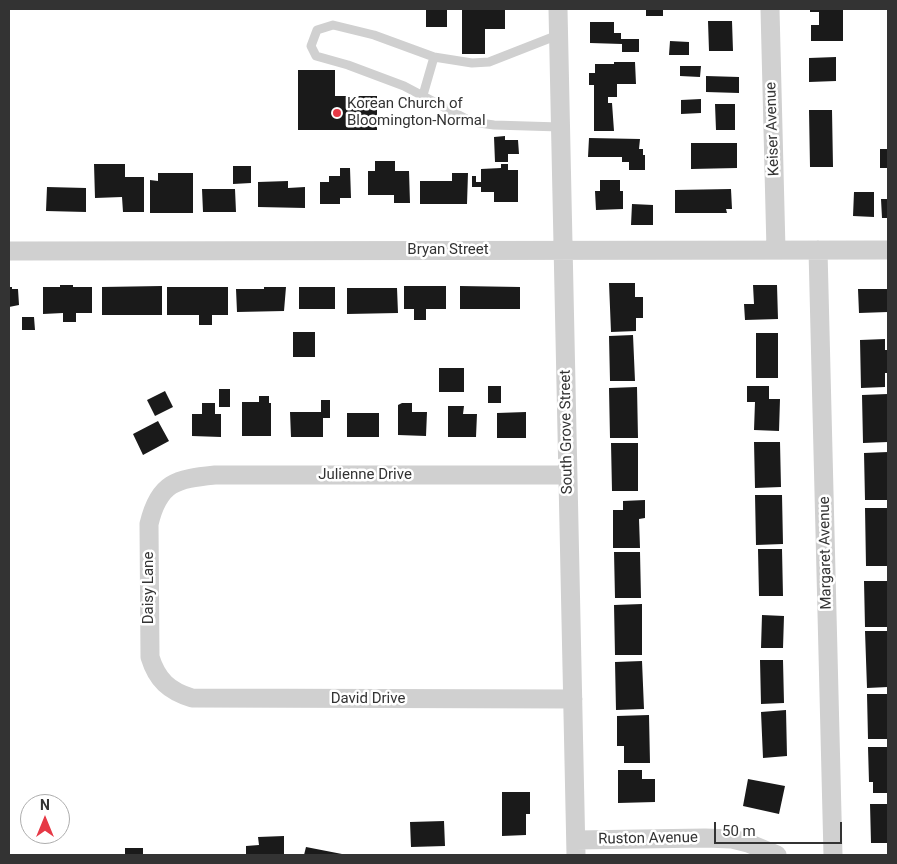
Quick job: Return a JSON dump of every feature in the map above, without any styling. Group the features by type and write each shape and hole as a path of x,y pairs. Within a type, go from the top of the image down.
{"street":[{"name":"South Grove Street","path":"558,9 576,848"},
{"name":"Keiser Avenue","path":"770,9 776,250"},
{"name":"Margaret Avenue","path":"818,250 833,855"},
{"name":"Bryan Street","path":"9,251 888,250"},
{"name":"Julienne Drive","path":"165,490 182,480 216,475 568,475"},
{"name":"Daisy Lane","path":"165,490 153,507 149,524 150,647 152,664 158,675 167,685"},
{"name":"David Drive","path":"167,685 176,693 192,698 573,699"},
{"name":"Ruston Avenue","path":"576,848 705,838 732,839 748,843 777,855"}],"lane":[{"path":"558,34 489,62 472,63 434,57 374,35 333,26 317,30 311,46 316,56 358,68 404,86 472,122 494,125 560,127"},
{"path":"422,95 434,57"}],"building":[{"path":"426,9 447,9 447,27 426,27"},
{"path":"462,9 505,9 505,29 485,29 485,54 462,54"},
{"path":"646,9 663,9 663,16 646,16"},
{"path":"810,9 843,9 843,41 811,41 811,25 819,25 819,12 810,12"},
{"path":"708,21 732,21 733,51 709,51"},
{"path":"590,22 614,22 614,33 621,33 621,39 639,39 639,52 622,52 622,44 590,43"},
{"path":"670,41 689,42 689,55 669,55"},
{"path":"836,57 836,81 809,82 809,58"},
{"path":"614,62 635,62 636,84 617,84 617,97 608,97 608,103 612,103 614,131 594,131 594,85 589,85 589,73 595,73 595,64 614,64"},
{"path":"680,66 701,66 700,77 680,76"},
{"name":"Korean Church of Bloomington-Normal","path":"298,70 335,70 335,96 377,96 377,130 298,130"},
{"path":"706,76 739,77 739,93 706,92"},
{"path":"701,99 701,113 681,114 681,100"},
{"path":"715,104 735,104 735,130 716,130"},
{"path":"809,110 832,110 833,167 810,167"},
{"path":"505,136 505,140 518,140 519,154 508,154 508,162 495,162 494,137"},
{"path":"589,138 640,139 639,149 643,149 643,155 645,155 645,170 629,170 629,162 622,162 622,157 588,157"},
{"path":"691,143 737,143 737,168 691,169"},
{"path":"880,149 888,149 888,168 880,168"},
{"path":"375,161 395,161 395,171 409,171 410,203 394,203 394,195 368,195 368,171 375,171"},
{"path":"94,164 125,164 125,177 144,177 144,212 123,212 122,197 95,198"},
{"path":"501,164 508,164 508,170 518,170 518,202 494,202 494,192 481,192 481,187 472,187 472,176 476,176 476,182 481,182 481,169 501,168"},
{"path":"233,166 251,166 251,183 233,184"},
{"path":"340,168 350,168 351,198 340,198 340,204 320,204 320,182 329,182 329,176 340,176"},
{"path":"158,173 193,173 193,213 150,213 150,180 158,181"},
{"path":"452,173 468,173 467,204 420,204 420,181 452,181"},
{"path":"600,180 620,180 620,191 623,191 623,209 596,210 595,191 600,191"},
{"path":"288,181 288,188 305,187 305,208 258,207 258,182"},
{"path":"47,187 86,188 86,212 46,211"},
{"path":"202,189 235,189 236,212 203,212"},
{"path":"731,189 732,209 726,209 727,213 675,213 675,190"},
{"path":"854,192 874,192 874,217 853,216"},
{"path":"881,199 888,199 888,218 882,218"},
{"path":"632,204 653,205 653,225 631,225"},
{"path":"609,283 635,283 635,297 643,297 643,318 636,318 636,331 611,332"},
{"path":"60,285 92,287 92,313 76,313 76,322 63,322 63,313 43,314 43,287 60,287"},
{"path":"753,285 777,285 778,319 745,320 744,304 754,304"},
{"path":"162,286 162,315 102,315 102,287"},
{"path":"404,286 446,286 446,309 426,309 426,320 414,320 414,309 404,309"},
{"path":"460,286 520,287 520,309 460,309"},
{"path":"9,287 18,289 19,305 9,307"},
{"path":"167,287 228,287 228,315 212,315 212,325 199,325 199,315 167,315"},
{"path":"264,287 286,287 284,311 237,312 236,289 264,289"},
{"path":"299,287 335,287 335,309 299,309"},
{"path":"347,288 397,288 398,313 347,314"},
{"path":"858,289 888,289 888,312 859,313"},
{"path":"22,317 34,317 35,330 22,330"},
{"path":"293,332 315,332 315,357 293,357"},
{"path":"756,333 778,333 778,378 756,378"},
{"path":"633,335 635,381 610,381 609,336"},
{"path":"885,339 885,350 888,350 888,373 885,373 885,387 861,388 860,340"},
{"path":"439,368 464,368 464,392 439,392"},
{"path":"488,386 501,386 501,403 488,403"},
{"path":"747,386 769,386 769,399 780,399 779,431 754,430 755,402 747,402"},
{"path":"637,387 638,438 610,438 609,388"},
{"path":"219,389 230,389 230,407 219,407"},
{"path":"165,391 173,407 155,416 147,400"},
{"path":"888,394 888,442 863,443 862,395"},
{"path":"259,396 269,396 269,403 271,403 271,436 242,436 242,402 259,402"},
{"path":"321,400 330,400 330,418 323,418 323,437 291,437 290,412 321,412"},
{"path":"202,403 215,403 215,414 221,414 221,437 192,436 192,414 202,414"},
{"path":"412,403 412,412 427,412 426,436 398,435 398,405"},
{"path":"448,406 464,406 463,414 477,414 476,437 448,437"},
{"path":"526,412 526,438 497,438 497,413"},
{"path":"347,413 379,413 379,437 347,437"},
{"path":"158,421 169,441 143,455 133,434"},
{"path":"754,442 780,442 781,487 755,488"},
{"path":"611,443 638,443 638,491 612,491"},
{"path":"888,452 888,500 865,500 864,453"},
{"path":"755,495 782,495 783,544 756,545"},
{"path":"645,500 645,518 639,519 640,548 613,548 613,510 623,510 623,501"},
{"path":"865,508 888,508 888,566 866,566"},
{"path":"758,549 782,549 783,596 759,596"},
{"path":"614,552 640,552 641,598 615,598"},
{"path":"864,581 888,581 888,627 865,627"},
{"path":"642,604 642,655 615,655 614,605"},
{"path":"762,615 784,616 783,648 761,648"},
{"path":"865,631 888,631 888,687 867,688"},
{"path":"760,660 783,660 784,703 761,704"},
{"path":"642,661 644,709 616,710 615,662"},
{"path":"867,694 888,694 888,739 868,739"},
{"path":"786,710 787,756 763,758 761,712"},
{"path":"649,715 650,763 624,763 624,746 617,746 617,716"},
{"path":"868,747 888,747 888,793 873,793 873,782 869,782"},
{"path":"618,770 642,770 642,779 655,779 655,802 618,803"},
{"path":"748,779 785,786 779,814 743,806"},
{"path":"502,792 530,792 530,814 526,814 526,835 502,836"},
{"path":"870,804 888,804 888,843 871,843"},
{"path":"444,821 445,846 411,847 410,822"},
{"path":"284,836 284,855 246,855 246,846 259,845 258,837"},
{"path":"306,847 342,854 342,855 304,855"},
{"path":"125,848 143,848 143,855 125,855"}],"place":[{"name":"Korean Church of Bloomington-Normal","path":"337,113"}]}
